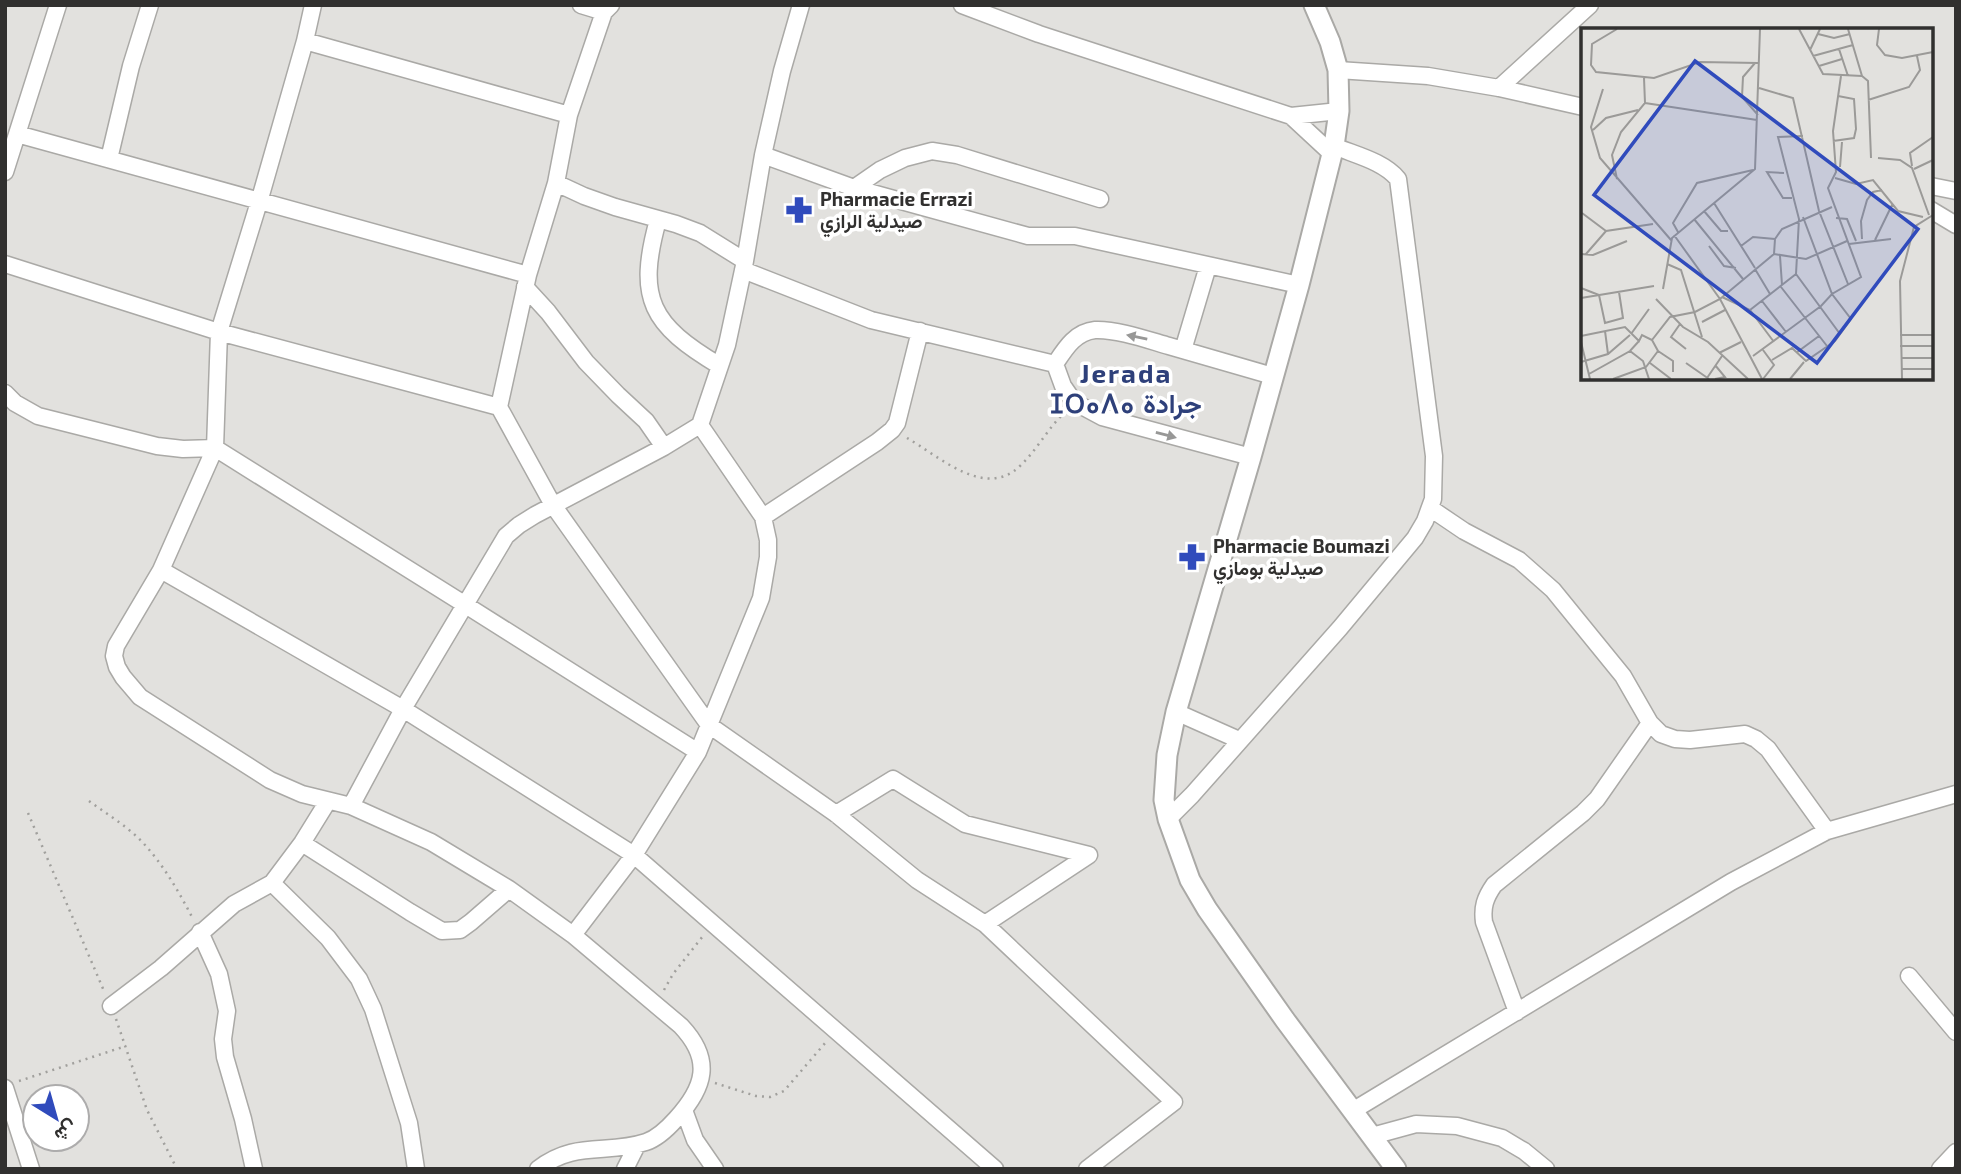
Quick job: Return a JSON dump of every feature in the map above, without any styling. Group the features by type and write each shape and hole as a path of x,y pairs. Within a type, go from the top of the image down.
{"main road":[{"path":"1314,5 1330,42 1338,70 1339,111 1333,150 1251,457 1176,712 1167,755 1164,800 1167,819 1190,880 1207,909 1285,1020 1396,1169"}],"street":[{"path":"5,172 58,5"},
{"path":"108,159 131,66 150,5"},
{"path":"313,5 260,202 219,332 215,448 161,570 116,646 114,656 123,677 140,697 270,780 302,794 351,806 430,842 509,889 573,935 681,1026 696,1045 703,1065 702,1079 684,1110 661,1134 637,1145 581,1149 558,1156 538,1169"},
{"path":"581,5 608,8 569,116 556,183 527,281 499,407 553,505 709,725 835,814 917,880 985,924 1174,1102 1087,1169"},
{"path":"351,806 403,709 506,536 553,505 701,425 727,345 763,155 782,71 801,5"},
{"path":"962,5 1039,34 1291,116 1333,150 1380,165 1398,179 1434,456 1433,499 1430,508 1415,538 1340,628 1192,795 1167,819"},
{"path":"1499,88 1590,5"},
{"path":"304,41 569,116"},
{"path":"1338,70 1428,76 1499,88 1581,107"},
{"path":"1291,116 1339,111"},
{"path":"17,134 527,281 586,362 646,421 664,447"},
{"path":"853,188 905,158 932,151 957,155 1100,199"},
{"path":"763,155 853,188 1028,236 1075,236 1299,285"},
{"path":"556,183 605,204 700,233 744,265 871,320 1055,364"},
{"path":"1933,186 1956,191"},
{"path":"1933,211 1956,225"},
{"path":"658,220 651,245 648,286 656,313 668,329 690,348 720,366"},
{"path":"5,264 219,332 499,407"},
{"path":"1183,350 1209,266"},
{"path":"1055,364 1070,342 1094,330 1123,334 1273,376"},
{"path":"763,517 892,430 899,415 920,331"},
{"path":"1055,364 1063,386 1074,402 1101,417 1251,457"},
{"path":"5,393 38,416 157,446 183,449 215,448 698,752"},
{"path":"573,935 634,855 698,752 761,598 767,575 768,540 763,517 701,425"},
{"path":"1430,508 1464,531 1519,560 1553,590 1623,676 1650,723 1661,734 1690,740 1745,734 1756,739 1768,749 1826,831"},
{"path":"161,570 403,709 634,855 995,1169"},
{"path":"1176,712 1239,740"},
{"path":"1517,1012 1484,922 1485,898 1494,885 1597,799 1650,723"},
{"path":"835,814 893,779 965,824 1089,855 985,924"},
{"path":"1354,1110 1731,882 1826,831 1956,794"},
{"path":"111,1006 161,968 234,904 272,883 302,843 328,801"},
{"path":"302,843 442,931 460,930 509,889"},
{"path":"272,883 328,938 359,979 373,1009 409,1123 416,1169"},
{"path":"200,932 219,974 227,1011 223,1038 225,1057 254,1169"},
{"path":"1909,976 1956,1032"},
{"path":"11,1085 32,1169"},
{"path":"684,1110 695,1140 714,1168"},
{"path":"1373,1136 1416,1124 1457,1126 1502,1138 1546,1169"},
{"path":"625,1169 637,1145"},
{"path":"1940,1169 1956,1152"}],"path":[{"path":"892,430 930,450 968,475 995,478 1018,468 1074,402"},
{"path":"89,801 144,844 170,880 200,932"},
{"path":"28,813 97,979 111,1006 147,1110 177,1169"},
{"path":"658,1006 673,974 713,923"},
{"path":"702,1079 757,1096 770,1097 784,1091 835,1030"},
{"path":"11,1085 126,1046"}],"place":[{"name":"Pharmacie Errazi صيدلية الرازي","path":"799,210"},
{"name":"Pharmacie Boumazi صيدلية بومازي","path":"1192,557"}],"district":[{"name":"Jerada ⵊⵔⴰⴷⴰ جرادة","path":"1126,389"}]}
